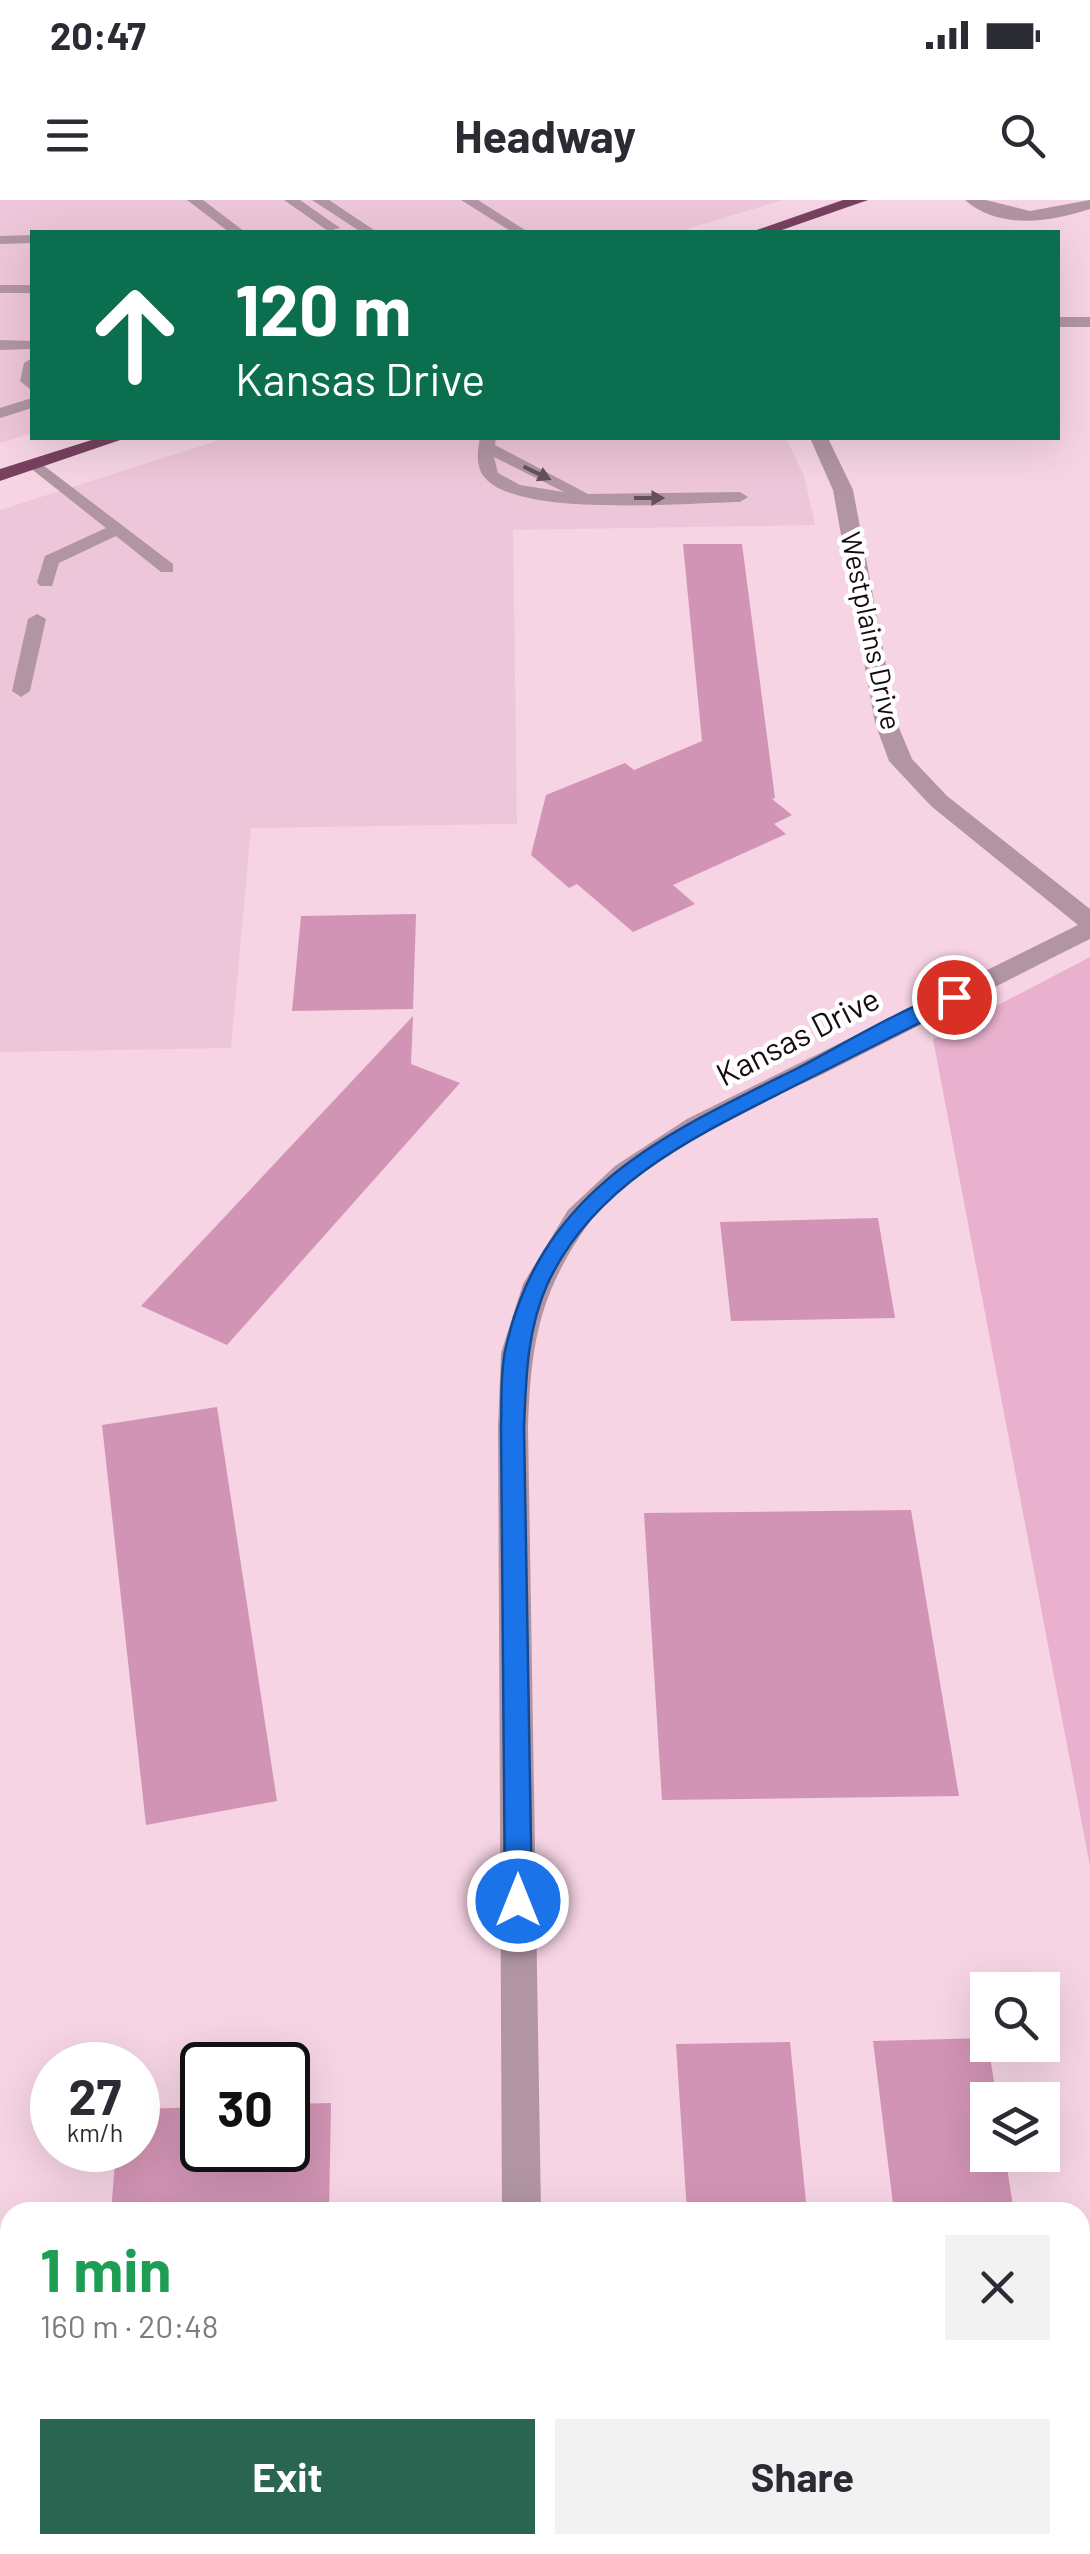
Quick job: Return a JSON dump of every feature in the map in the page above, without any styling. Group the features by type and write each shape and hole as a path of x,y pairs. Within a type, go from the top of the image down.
{"highway":[{"path":"766,230 860,200"},
{"path":"0,475 85,442"}],"street":[{"path":"973,200 995,212 1021,218 1050,217 1090,204"},
{"path":"1060,322 1090,322"},
{"name":"Westplains Drive","path":"819,440 842,490 886,723 901,761 939,801 1090,925"},
{"name":"Kansas Drive","path":"520,2202 513,1427 516,1354 537,1284 578,1217 625,1173 698,1126 1090,925"}],"lane":[{"path":"194,200 235,230"},
{"path":"291,200 336,230"},
{"path":"319,200 367,230"},
{"path":"468,200 518,230"},
{"path":"0,240 30,240"},
{"path":"0,290 30,289"},
{"path":"0,345 30,344"},
{"path":"0,413 30,404"},
{"path":"487,442 488,470 505,486 545,496 740,497"},
{"path":"487,442 589,498"},
{"path":"34,464 167,568"},
{"path":"46,582 51,560 118,529"},
{"path":"21,691 37,619"}],"shaded area":[{"path":"0,200 783,200 684,230 30,230 30,434 0,443"},
{"path":"220,440 787,440 804,476 815,525 513,530 517,824 251,828 231,1048 0,1052 0,510"},
{"path":"1090,957 1090,1866 933,1039"}],"building":[{"path":"683,544 742,544 775,798 772,799 792,815 774,824 786,834 673,885 695,904 633,932 577,884 569,888 531,855 546,795 625,763 634,770 702,741"},
{"path":"416,914 413,1009 292,1011 301,916"},
{"path":"413,1016 411,1064 460,1083 227,1345 141,1306"},
{"path":"878,1218 895,1318 731,1321 720,1222"},
{"path":"217,1407 277,1801 146,1825 102,1425"},
{"path":"911,1510 959,1796 662,1800 644,1513"},
{"path":"970,2038 970,2062 991,2062 994,2082 970,2082 970,2172 1008,2172 1012,2202 893,2202 873,2041"},
{"path":"790,2042 806,2202 686,2202 676,2044"},
{"path":"310,2103 331,2103 329,2202 112,2202 114,2172 160,2172 160,2108 180,2108 180,2172 310,2172"}],"route":[{"path":"518,1901 513,1427 516,1354 537,1284 578,1217 625,1173 698,1126 954,997"}]}
